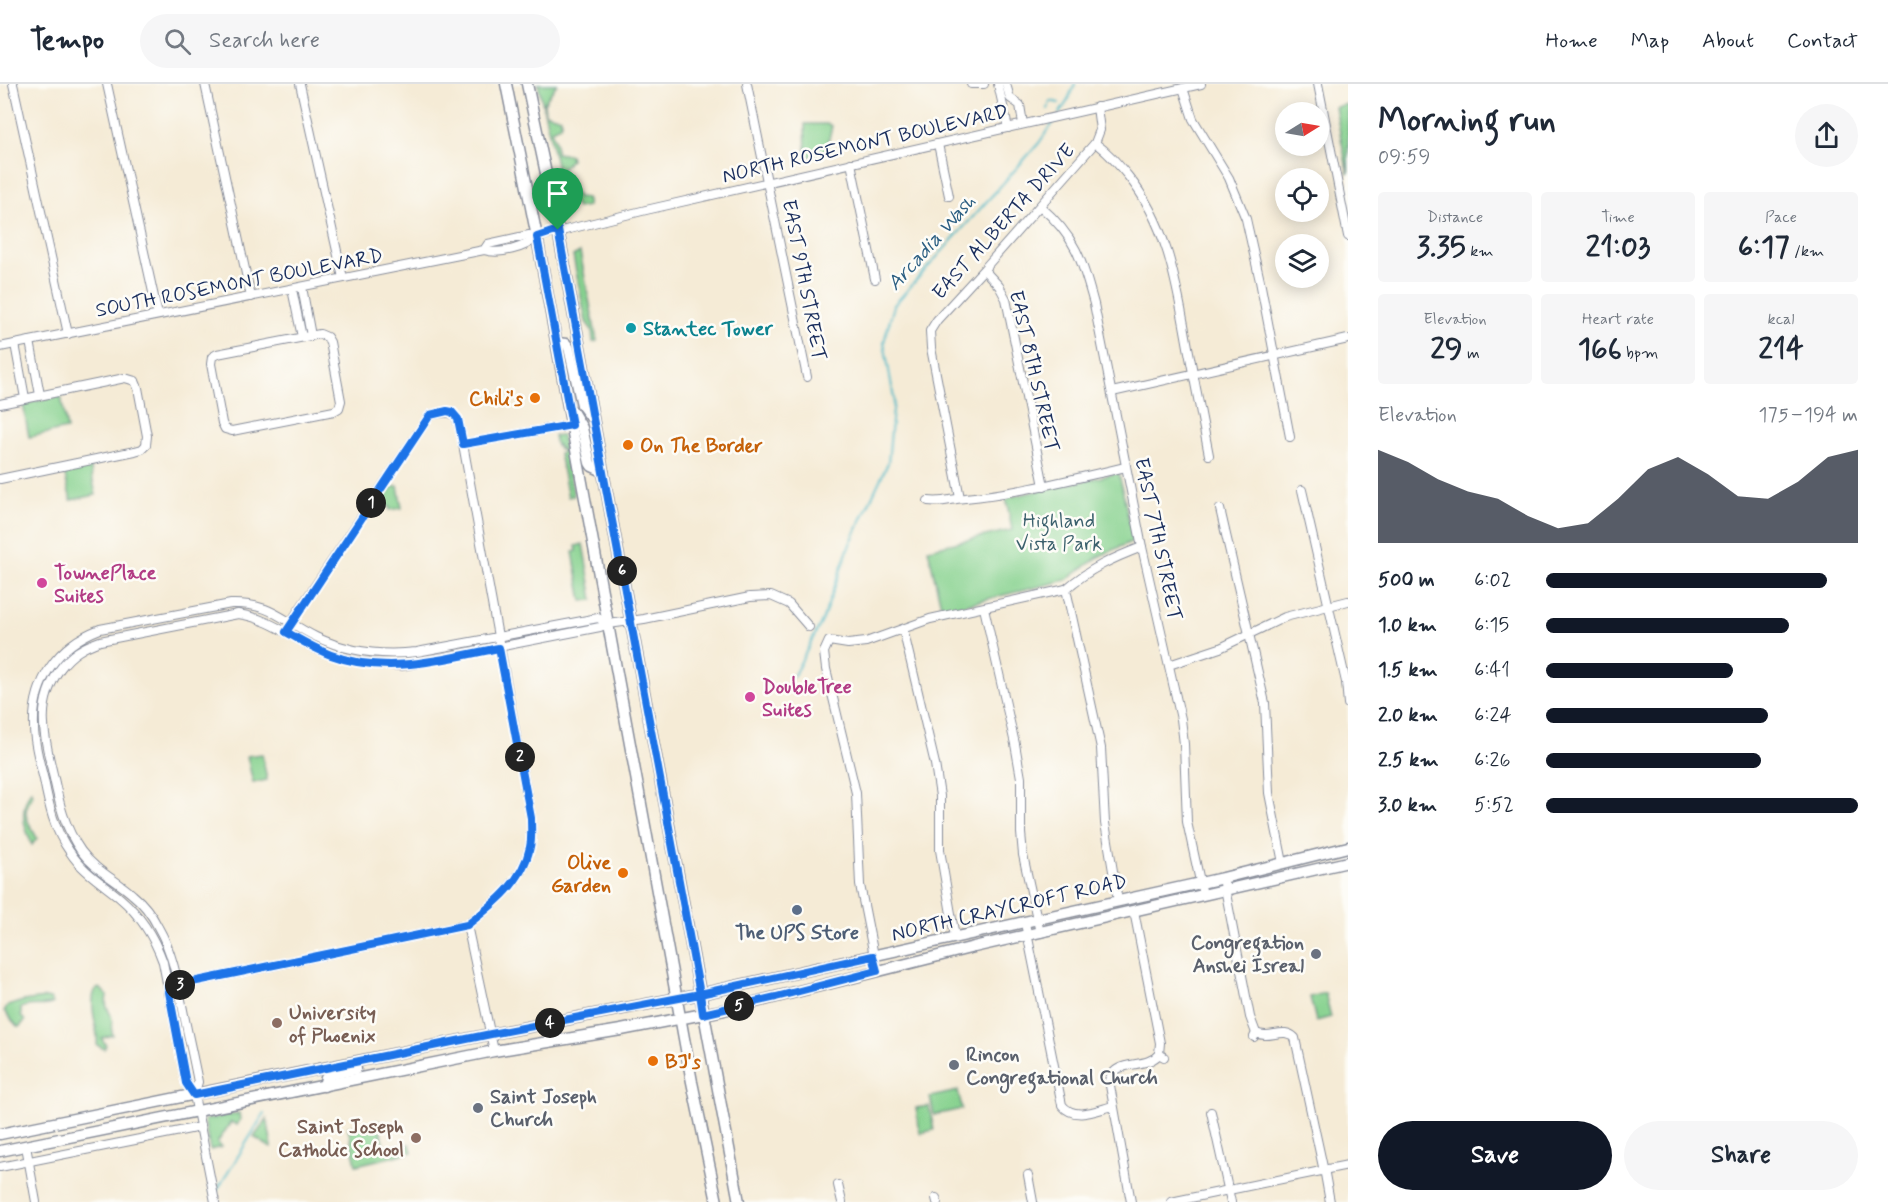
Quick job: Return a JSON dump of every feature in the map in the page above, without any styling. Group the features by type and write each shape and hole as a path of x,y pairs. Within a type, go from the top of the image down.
{"main road":[{"path":"506,84 557,343 680,1018 717,1202"},
{"path":"527,84 558,230 739,1202"},
{"path":"557,343 566,344 569,348 582,405 593,419"},
{"path":"568,406 582,428 590,463 603,471"},
{"name":"NORTH CRAYCROFT ROAD","path":"395,1054 677,999 1025,923 1348,847"},
{"name":"NORTH CRAYCROFT ROAD","path":"0,1151 494,1051 703,1014 1027,935 1348,862"},
{"path":"0,1134 395,1054"},
{"path":"324,1086 326,1078 332,1074 382,1063 395,1054"}],"street":[{"path":"13,84 68,334"},
{"path":"107,84 158,315"},
{"path":"204,84 251,297"},
{"path":"300,84 343,278"},
{"name":"EAST 9TH STREET","path":"747,84 807,377"},
{"path":"967,85 984,84"},
{"path":"998,84 1008,128"},
{"path":"1006,84 1010,98 1020,105 1023,124"},
{"name":"NORTH ROSEMONT BOULEVARD","path":"537,237 558,230 1201,84"},
{"path":"1318,84 1348,236"},
{"path":"1184,88 1193,119 1229,178 1246,219 1290,436"},
{"path":"1002,104 1014,102"},
{"name":"EAST ALBERTA DRIVE","path":"960,498 931,348 930,331 937,320 1095,143 1100,130 1097,107"},
{"path":"1095,143 1136,185 1160,229 1178,291 1209,455"},
{"path":"938,144 949,196"},
{"path":"851,164 875,279"},
{"name":"EAST 7TH STREET","path":"1040,206 1068,235 1081,258 1094,304 1142,547 1181,719 1187,822 1203,895"},
{"name":"SOUTH ROSEMONT BOULEVARD","path":"0,347 484,250 492,252 528,245 537,237"},
{"name":"EAST 8TH STREET","path":"984,270 999,286 1006,299 1044,486"},
{"path":"297,288 307,336"},
{"path":"320,334 327,337 330,342 341,401 339,408 232,431 225,429 211,364 212,357 217,354 307,336 320,334"},
{"path":"1112,392 1348,339"},
{"path":"30,341 40,395"},
{"path":"15,344 25,398"},
{"path":"0,404 125,378 136,379 149,447 135,452 0,479"},
{"path":"168,987 467,925 501,898 523,869 530,846 531,818 463,444 458,419 452,412 430,415 286,632"},
{"path":"463,444 572,425"},
{"path":"928,501 942,503 960,498 1001,495 1126,467"},
{"path":"1302,490 1346,682 1348,704"},
{"path":"1220,509 1265,703 1269,793 1283,863"},
{"path":"877,971 860,885 856,793 826,669 825,652 829,641 848,644 866,642 930,619 1066,589 1082,575 1108,560 1142,547"},
{"path":"1066,589 1101,748 1105,823 1118,901"},
{"path":"194,1095 198,1084 168,946 150,914 134,895 101,871 82,853 64,822 44,735 43,713 50,686 66,662 81,649 100,641 238,614 261,619 332,656 370,664 413,665 609,624 750,597 771,596 789,604 809,627"},
{"path":"1169,665 1220,648 1285,617 1348,601"},
{"path":"214,1202 198,1112 194,1095 186,1083 160,955 146,927 123,902 82,868 70,853 55,826 34,738 34,712 39,688 50,665 63,650 80,637 100,629 231,604 258,605 279,614 315,636 338,645 382,653 417,652 598,618 609,624"},
{"path":"984,608 1021,778 1023,855 1040,933"},
{"path":"903,629 935,764 940,796 940,850 955,937"},
{"path":"1222,878 1255,1035 1285,1032 1292,1034 1297,1044 1330,1202"},
{"path":"1131,1202 1109,1080 1113,1072 1121,1067 1150,1061 1162,1055 1134,911"},
{"path":"1025,923 1062,1105 1065,1110 1075,1114 1113,1106"},
{"path":"467,925 494,1051"},
{"path":"1211,1112 1231,1202"},
{"path":"0,1167 200,1127"},
{"path":"26,1146 36,1202"},
{"path":"1171,1202 1348,1165"},
{"path":"1028,1175 1033,1202"},
{"path":"838,1185 842,1202"}],"green space":[{"path":"538,84 557,84 544,103 545,113 561,118 561,126 551,130 556,144 556,153 570,155 571,159 562,169 565,185 570,186 578,197 586,198 588,206 577,208 569,196 563,196"},
{"path":"1348,104 1348,174 1335,107"},
{"path":"805,124 832,126 827,147 822,154 806,157"},
{"path":"580,252 597,341 593,342 592,330 586,322 573,256"},
{"path":"61,396 67,429 29,437 23,404"},
{"path":"562,435 574,496 568,497 559,453 563,452 558,445 556,446 554,436"},
{"path":"90,467 96,495 71,500 64,472"},
{"name":"Highland Vista Park","path":"1119,473 1133,541 1100,556 1066,580 942,610 928,549 1012,530 1006,498"},
{"path":"398,486 402,508 390,510 389,506 379,507 391,487"},
{"path":"583,544 593,600 582,601 573,552 577,551 576,546"},
{"path":"262,754 267,780 253,783 247,756"},
{"path":"31,790 33,794 27,807 26,817 37,838 32,845 24,817 25,804"},
{"path":"100,988 107,995 106,1005 112,1020 113,1035 102,1038 106,1045 104,1049 97,1045 93,1010 95,990"},
{"path":"1325,993 1331,1017 1316,1021 1310,997"},
{"path":"50,999 53,1003 21,1008 21,1016 25,1021 19,1027 4,1011 8,1006 23,1001"},
{"path":"958,1091 962,1109 934,1115 930,1097"},
{"path":"929,1106 934,1130 920,1133 916,1108"},
{"path":"239,1113 240,1120 237,1125 231,1122 217,1143 221,1147 210,1150 204,1120"},
{"path":"267,1119 272,1146 271,1148 254,1137"},
{"path":"379,1121 384,1149 410,1144 412,1152 356,1165 348,1127"}],"waterway":[{"name":"Arcadia Wash","path":"1059,114 1075,84"},
{"path":"1048,109 1050,101 1059,103"},
{"name":"Arcadia Wash","path":"793,677 823,619 850,544 888,463 894,399 884,342 894,305 1039,143 1054,121"},
{"name":"Arcadia Wash","path":"216,1192 264,1114"}],"place":[{"name":"Stantec Tower","path":"631,328"},
{"name":"Chili's","path":"535,398"},
{"name":"On The Border","path":"628,445"},
{"name":"TownePlace Suites","path":"42,583"},
{"name":"DoubleTree Suites","path":"750,697"},
{"name":"Olive Garden","path":"623,873"},
{"name":"The UPS Store","path":"797,910"},
{"name":"Congregation Anshei Isreal","path":"1316,954"},
{"name":"University of Phoenix","path":"277,1023"},
{"name":"BJ's","path":"653,1061"},
{"name":"Rincon Congregational Church","path":"954,1065"},
{"name":"Saint Joseph Church","path":"478,1108"},
{"name":"Saint Joseph Catholic School","path":"416,1138"}],"route":[{"path":"558,230 537,237 572,425 463,444 458,419 452,412 430,415 286,632 332,656 370,664 413,665 499,648 531,818 530,846 523,869 501,898 467,925 168,987 186,1083 194,1095 700,994 873,956 877,971 703,1014 700,994 632,621 558,230"}]}
